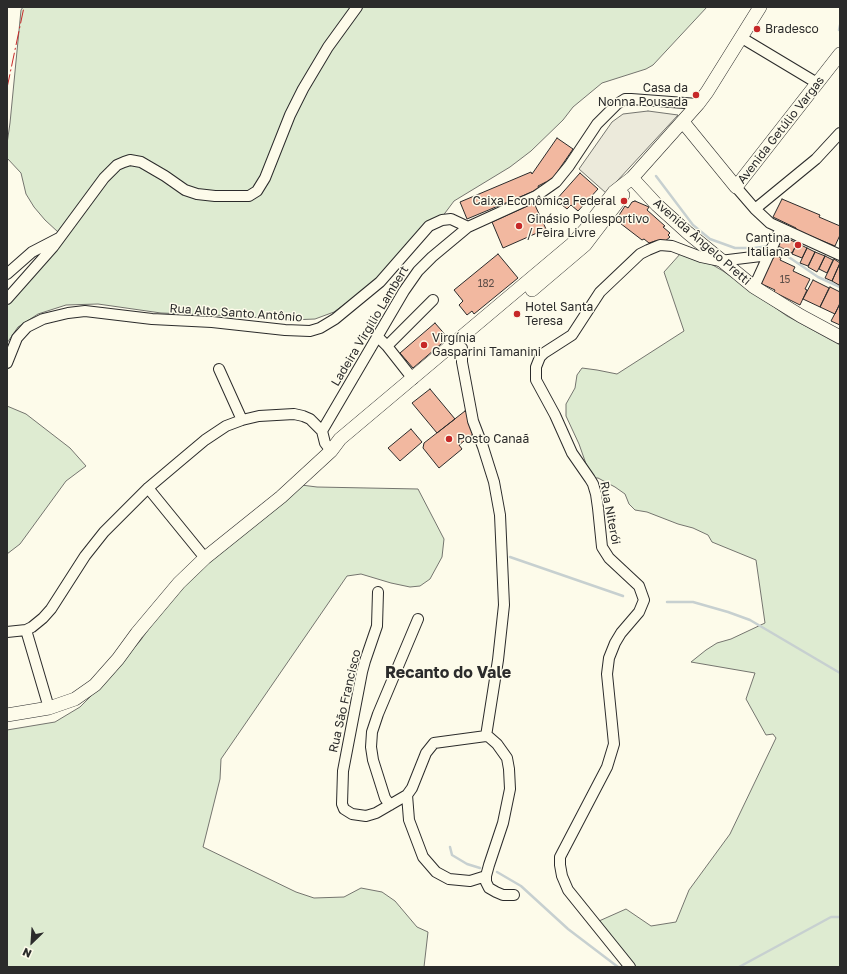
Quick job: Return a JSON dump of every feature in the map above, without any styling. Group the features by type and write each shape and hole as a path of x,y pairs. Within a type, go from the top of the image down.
{"main road":[{"path":"7,715 49,708 75,699 95,685 118,660 137,633 179,583 205,558 281,497 331,451 340,439 572,244 585,230 614,192 632,178 698,104 742,38 760,7"},
{"name":"Avenida Getúlio Vargas","path":"736,187 840,54"},
{"path":"682,122 736,187"},
{"path":"331,451 346,445 585,245 622,197 632,178"},
{"name":"Avenida Ângelo Pretti","path":"632,178 688,233 720,261 754,287 801,316 840,337"}],"street":[{"path":"7,300 60,237 110,171 117,165 130,160 137,161 148,166 185,190 197,194 249,196 257,192 265,178 290,114 303,89 328,47 357,7"},
{"path":"742,38 818,83"},
{"name":"Ladeira Virgilio Lambert","path":"322,431 378,337 398,300 418,271 432,257 468,227 536,196 556,182 569,166 597,124 617,104 625,99 631,98 698,104"},
{"path":"755,209 816,159 840,133"},
{"path":"736,187 755,209 770,223 840,255"},
{"name":"Rua Alto Santo Antônio","path":"7,364 17,338 27,327 43,319 68,313 84,312 152,319 212,322 285,330 310,331 320,328 334,319 380,282 429,226 442,220 451,219 468,227"},
{"path":"754,287 781,228"},
{"path":"7,274 32,252 60,237"},
{"name":"Rua Niterói","path":"630,967 568,890 562,876 560,857 600,781 611,755 614,744 607,674 608,664 615,643 639,612 644,600 639,586 609,558 602,547 596,494 590,479 572,453 555,415 536,380 536,367 540,357 544,353 572,335 600,292 640,254 660,245 672,246 701,257 720,261"},
{"path":"720,261 772,249"},
{"path":"387,346 433,300"},
{"path":"378,337 413,378"},
{"path":"462,348 462,362 474,421 484,447 494,482 500,515 504,605 498,660 486,736"},
{"path":"219,369 242,420"},
{"path":"7,632 26,630 37,624 48,613 85,556 104,532 148,488 205,440 226,426 259,416 294,414 310,419 322,431 325,443 331,451"},
{"path":"148,488 205,558"},
{"name":"Rua São Francisco","path":"378,592 378,626 362,672 347,747 341,794 344,809 359,816 371,815 390,805"},
{"path":"418,619 378,714 372,732 373,760 385,798 390,805 407,795 412,788 426,753 434,743 486,736 494,741 507,758 510,788 503,823 486,876 487,885 492,890 503,895 514,895"},
{"path":"26,630 49,708"},
{"path":"407,795 409,820 423,857 436,872 449,879 470,881 486,876"}],"green space":[{"path":"23,7 707,7 653,65 646,69 602,83 573,107 563,120 531,151 510,167 454,201 439,221 380,278 334,312 315,319 291,320 161,313 98,304 66,305 38,314 18,327 7,343 7,295 58,232 34,207 26,194 21,173 7,158 7,144 21,10"},
{"path":"681,253 711,264 787,316 840,345 840,967 634,967 599,921 626,909 651,926 676,922 689,890 730,834 776,738 773,734 766,735 746,699 755,673 691,662 717,643 731,639 765,623 756,560 712,542 708,535 693,528 647,512 635,510 629,504 625,494 598,478 591,478 579,444 566,416 566,404 575,388 577,375 582,368 617,374 684,331 664,272"},
{"path":"7,406 26,414 70,448 86,466 66,481 20,544 7,554"},
{"path":"301,485 317,487 418,489 444,539 442,557 430,579 420,586 410,587 361,574 347,576 221,759 220,779 203,847 296,892 314,898 344,897 361,888 382,892 395,901 417,927 428,932 424,967 7,967 7,730 55,722 80,707 140,641 175,593 194,571"}],"shaded area":[{"path":"648,111 678,115 606,193 579,169 612,122 623,114"}],"building":[{"path":"557,138 573,149 549,184 546,182 538,186 539,189 467,219 460,202 531,172 532,174"},
{"path":"580,173 598,189 578,211 571,205 567,209 556,200"},
{"path":"782,199 820,215 819,217 840,226 840,235 835,246 796,230 796,228 773,217"},
{"path":"635,201 649,207 647,210 665,226 663,227 670,233 668,235 670,237 664,242 655,241 649,243 644,239 642,240 616,220 625,206 628,208 632,202"},
{"name":"Ginásio Poliesportivo / Feira Livre","path":"534,203 546,229 503,248 492,222"},
{"path":"782,236 797,243 792,253 778,246"},
{"path":"797,243 807,248 802,258 792,254"},
{"path":"807,248 815,252 808,266 800,263"},
{"path":"815,252 825,256 817,272 808,267"},
{"path":"498,254 518,278 474,314 472,311 467,315 459,305 463,301 454,290"},
{"path":"774,254 781,258 780,260 795,267 793,271 810,279 800,305 762,284 761,281"},
{"path":"825,256 833,260 827,273 819,269"},
{"path":"834,259 840,263 832,281 825,278"},
{"path":"840,263 840,282 839,285 832,281"},
{"path":"813,280 829,288 820,307 803,299"},
{"path":"830,287 840,292 840,303 835,314 820,307"},
{"path":"840,304 840,325 831,321"},
{"name":"Virgínia Gasparini Tamanini","path":"435,323 448,338 413,368 400,353"},
{"name":"Posto Canaã","path":"430,389 455,419 437,433 412,403"},
{"name":"Posto Canaã","path":"465,411 467,413 473,434 459,445 462,449 439,468 423,448 424,443"},
{"path":"411,429 422,442 400,461 388,448"}],"waterway":[{"path":"839,30 840,25"},
{"path":"656,176 693,225 710,239 735,248 769,246"},
{"path":"774,247 818,277 840,287"},
{"path":"510,557 623,596"},
{"path":"667,602 693,602 750,620 840,673"},
{"path":"450,847 452,855 467,864 480,868"},
{"path":"497,872 521,886 568,929 618,967"},
{"path":"739,967 831,917 840,917"}],"power":[{"path":"7,88 24,7"}],"place":[{"name":"Bradesco","path":"757,29"},
{"name":"Casa da Nonna Pousada","path":"696,95"},
{"name":"Caixa Econômica Federal","path":"624,201"},
{"name":"Ginásio Poliesportivo / Feira Livre","path":"519,226"},
{"name":"Cantina Italiana","path":"798,245"},
{"name":"Hotel Santa Teresa","path":"517,314"},
{"name":"Virgínia Gasparini Tamanini","path":"424,345"},
{"name":"Posto Canaã","path":"449,439"}],"district":[{"name":"Recanto do Vale","path":"448,673"}]}
